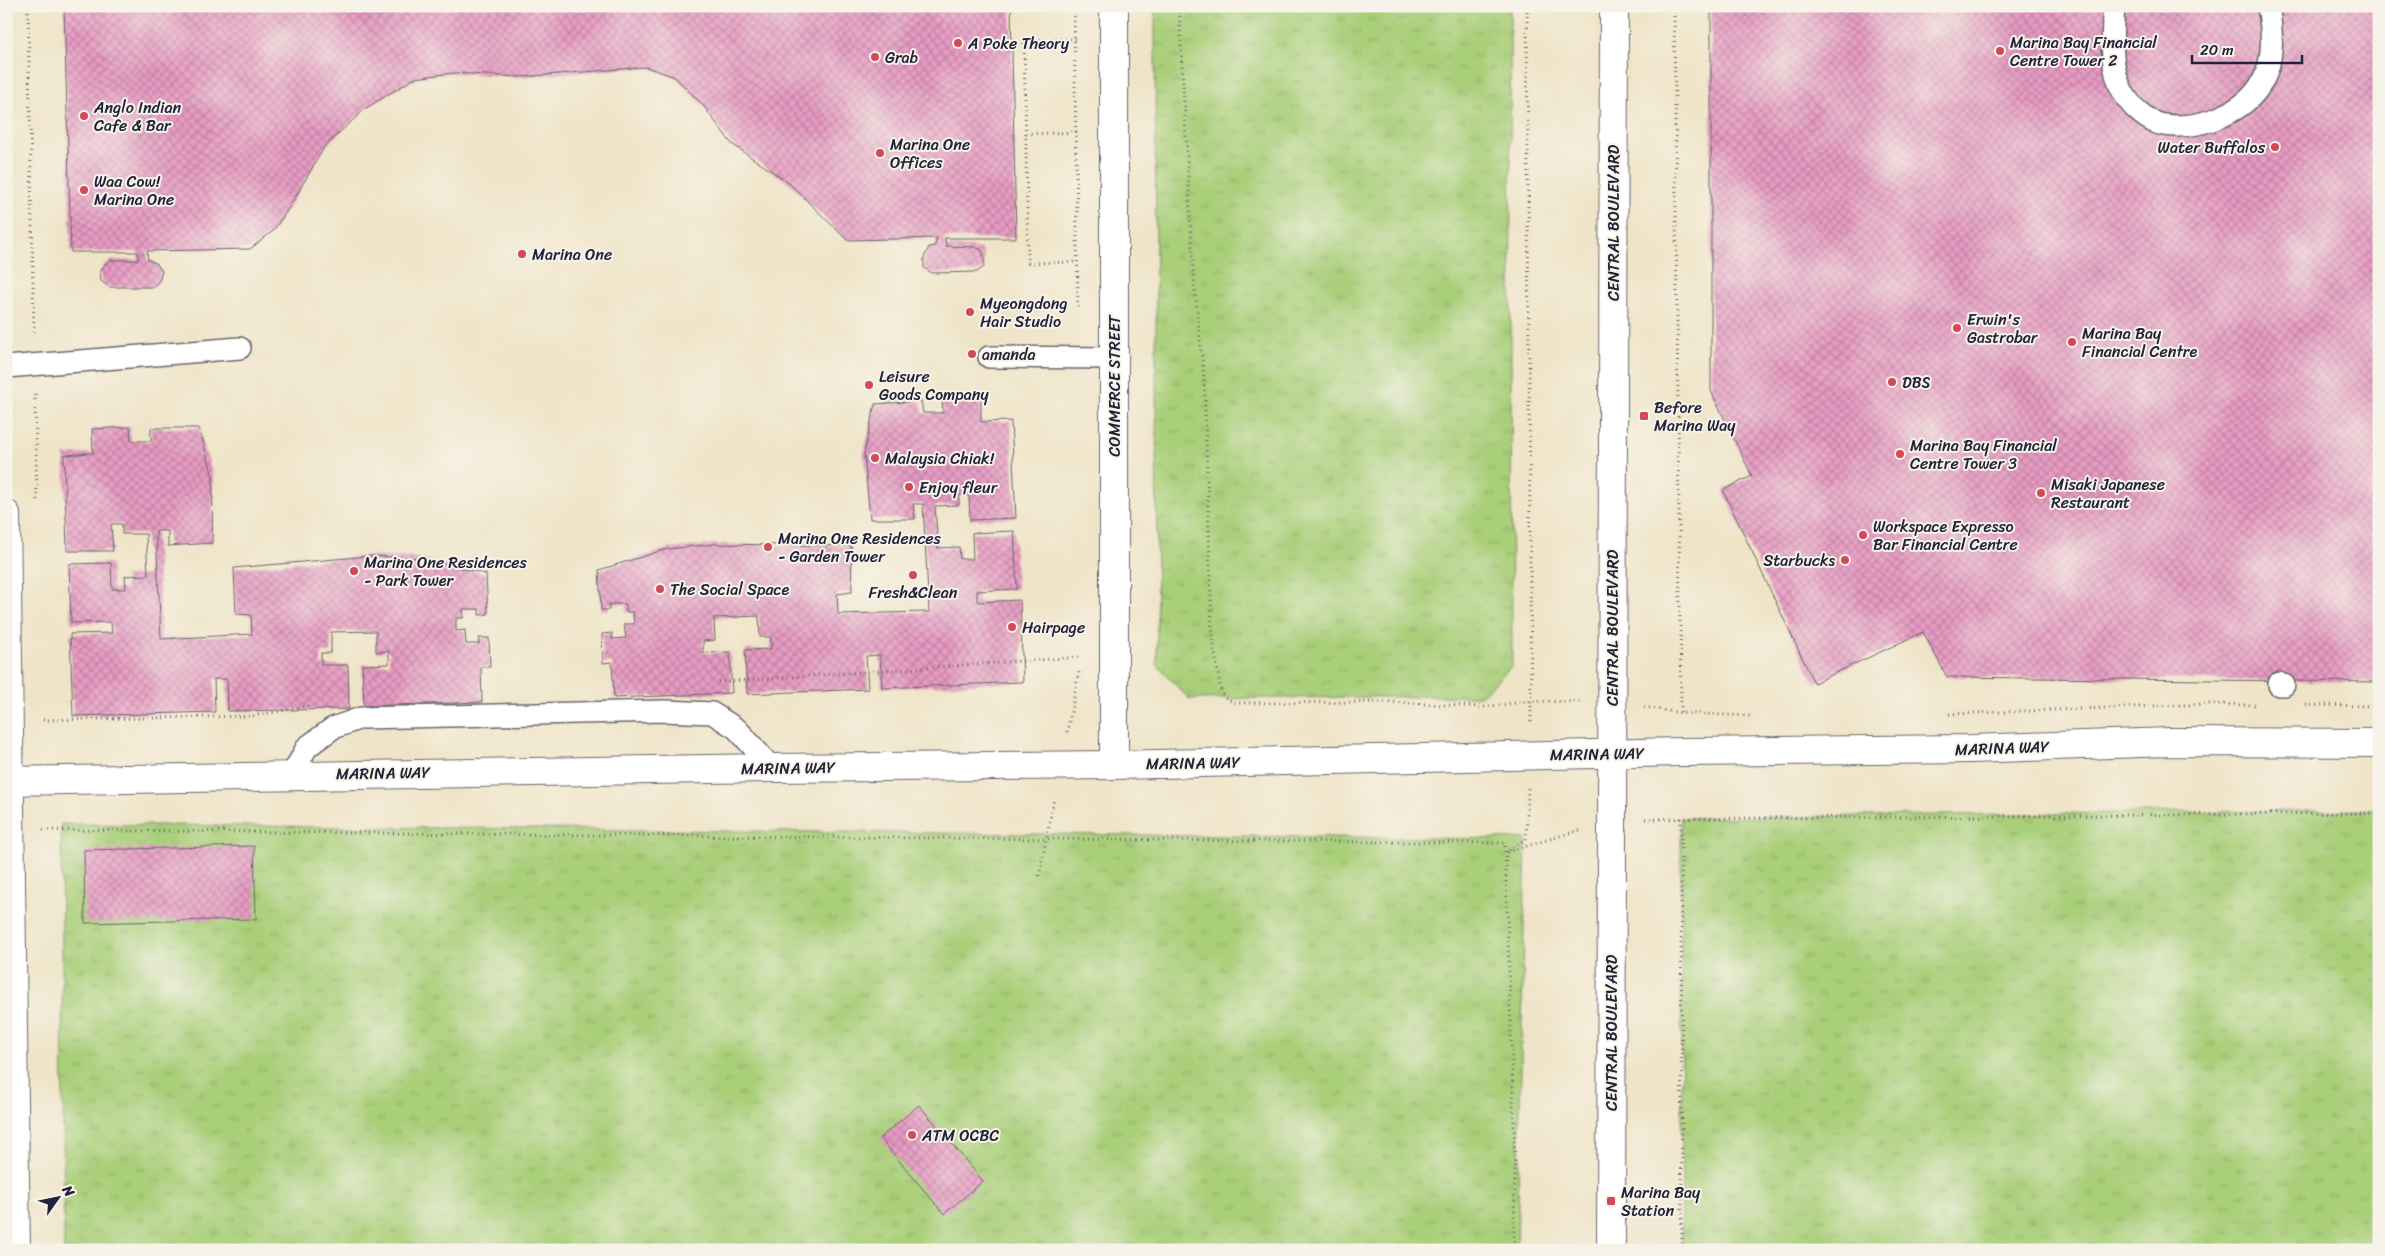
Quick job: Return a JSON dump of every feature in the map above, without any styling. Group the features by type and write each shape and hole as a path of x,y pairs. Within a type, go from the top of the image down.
{"street":[{"name":"COMMERCE STREET","path":"1114,6 1114,765"},
{"name":"CENTRAL BOULEVARD","path":"1611,1250 1614,6"},
{"path":"6,514 8,781 16,1250"},
{"name":"MARINA WAY","path":"8,781 772,768 1061,766 1612,754 1972,749 2169,742 2379,744"}],"lane":[{"path":"2114,6 2112,41 2115,72 2123,93 2138,112 2162,125 2201,124 2234,110 2251,97 2266,74 2273,38 2268,6"},
{"path":"6,367 240,348"},
{"path":"989,357 1114,358"},
{"path":"292,775 307,747 333,728 361,718 665,712 712,713 738,729 772,768"}],"path":[{"path":"1074,6 1076,39 1079,358"},
{"path":"1179,6 1193,268 1204,378 1212,633 1221,692 1228,700 1236,703 1390,702 1483,707 1532,701"},
{"path":"1506,852 1526,839 1532,701 1527,6"},
{"path":"1674,6 1681,713 1756,716"},
{"path":"1076,39 1024,40 1028,263 1078,262"},
{"path":"1026,134 1077,132"},
{"path":"1039,876 1081,657 1081,647"},
{"path":"711,683 1081,657"},
{"path":"1941,714 2209,704 2259,705"},
{"path":"2299,705 2379,706"},
{"path":"41,720 252,716 311,706"},
{"path":"1682,1250 1681,818 2379,813"},
{"path":"42,830 1505,843 1515,1160 1514,1250"}],"green space":[{"path":"1155,6 1510,6 1512,666 1481,696 1189,699 1157,665"},
{"path":"2379,810 2379,1250 1682,1250 1681,818"},
{"path":"61,824 1526,839 1517,1250 64,1250"}],"building":[{"name":"Marina One Offices","path":"64,6 1011,6 1016,238 945,238 946,246 974,247 982,250 984,267 977,272 932,273 924,268 924,258 929,247 935,246 937,238 847,240 790,184 732,144 702,104 675,77 646,67 520,77 452,73 415,78 366,108 325,146 273,231 250,249 147,251 148,260 156,263 162,271 160,279 154,287 109,287 101,281 100,272 105,264 112,260 138,260 138,252 71,252"},
{"name":"Marina Bay Financial Centre","path":"1711,6 2379,6 2379,682 1947,677 1923,632 1814,683 1723,490 1752,476 1711,391"},
{"name":"Marina One Residences - Garden Tower","path":"981,397 981,422 1011,421 1016,518 970,520 969,495 959,495 959,505 935,506 938,548 959,547 960,559 973,559 972,533 1014,531 1017,589 977,591 977,600 978,602 1020,600 1023,682 882,688 880,655 866,656 868,689 747,694 745,650 771,649 771,637 760,637 759,616 714,618 715,640 703,641 703,653 730,652 732,693 614,698 612,662 603,663 602,634 612,633 612,639 626,638 624,624 634,624 633,612 626,612 626,604 609,604 609,610 601,610 599,570 667,549 714,544 851,546 852,592 837,594 838,614 929,612 923,504 913,504 915,519 870,519 864,453 875,404 921,401 923,413 943,413 942,399"},
{"name":"Marina One Residences - Park Tower","path":"130,427 131,441 151,441 151,428 199,428 213,476 212,543 168,546 168,531 156,531 161,639 252,634 251,615 236,614 234,568 369,556 418,558 486,574 488,614 479,615 479,609 463,609 463,618 456,618 456,631 465,630 466,644 479,644 479,638 489,638 490,667 481,667 482,702 364,706 362,665 389,664 389,651 376,652 376,631 331,632 331,653 321,653 321,665 348,665 349,709 228,711 227,679 214,679 215,712 73,716 70,634 112,633 111,622 71,623 69,564 111,563 112,589 126,589 125,576 148,575 146,534 122,534 122,524 111,524 113,551 67,551 64,455 93,453 92,429"},
{"path":"254,846 256,919 85,923 84,850"},
{"path":"919,1105 983,1181 944,1214 880,1138"}],"place":[{"name":"A Poke Theory","path":"958,43"},
{"name":"Marina Bay Financial Centre Tower 2","path":"2000,51"},
{"name":"Grab","path":"875,57"},
{"name":"Anglo Indian Cafe & Bar","path":"84,116"},
{"name":"Water Buffalos","path":"2275,147"},
{"name":"Marina One Offices","path":"880,153"},
{"name":"Waa Cow! Marina One","path":"84,190"},
{"name":"Marina One","path":"522,254"},
{"name":"Myeongdong Hair Studio","path":"970,312"},
{"name":"Erwin's Gastrobar","path":"1957,328"},
{"name":"Marina Bay Financial Centre","path":"2072,342"},
{"name":"amanda","path":"972,354"},
{"name":"DBS","path":"1892,382"},
{"name":"Leisure Goods Company","path":"869,385"},
{"name":"Before Marina Way","path":"1644,416"},
{"name":"Marina Bay Financial Centre Tower 3","path":"1900,454"},
{"name":"Malaysia Chiak!","path":"875,458"},
{"name":"Enjoy fleur","path":"909,487"},
{"name":"Misaki Japanese Restaurant","path":"2041,493"},
{"name":"Workspace Expresso Bar Financial Centre","path":"1863,535"},
{"name":"Marina One Residences - Garden Tower","path":"768,547"},
{"name":"Starbucks","path":"1845,560"},
{"name":"Marina One Residences - Park Tower","path":"354,571"},
{"name":"Fresh&Clean","path":"913,575"},
{"name":"The Social Space","path":"660,589"},
{"name":"Hairpage","path":"1012,627"},
{"name":"ATM OCBC","path":"912,1135"},
{"name":"Marina Bay Station","path":"1611,1201"}]}
